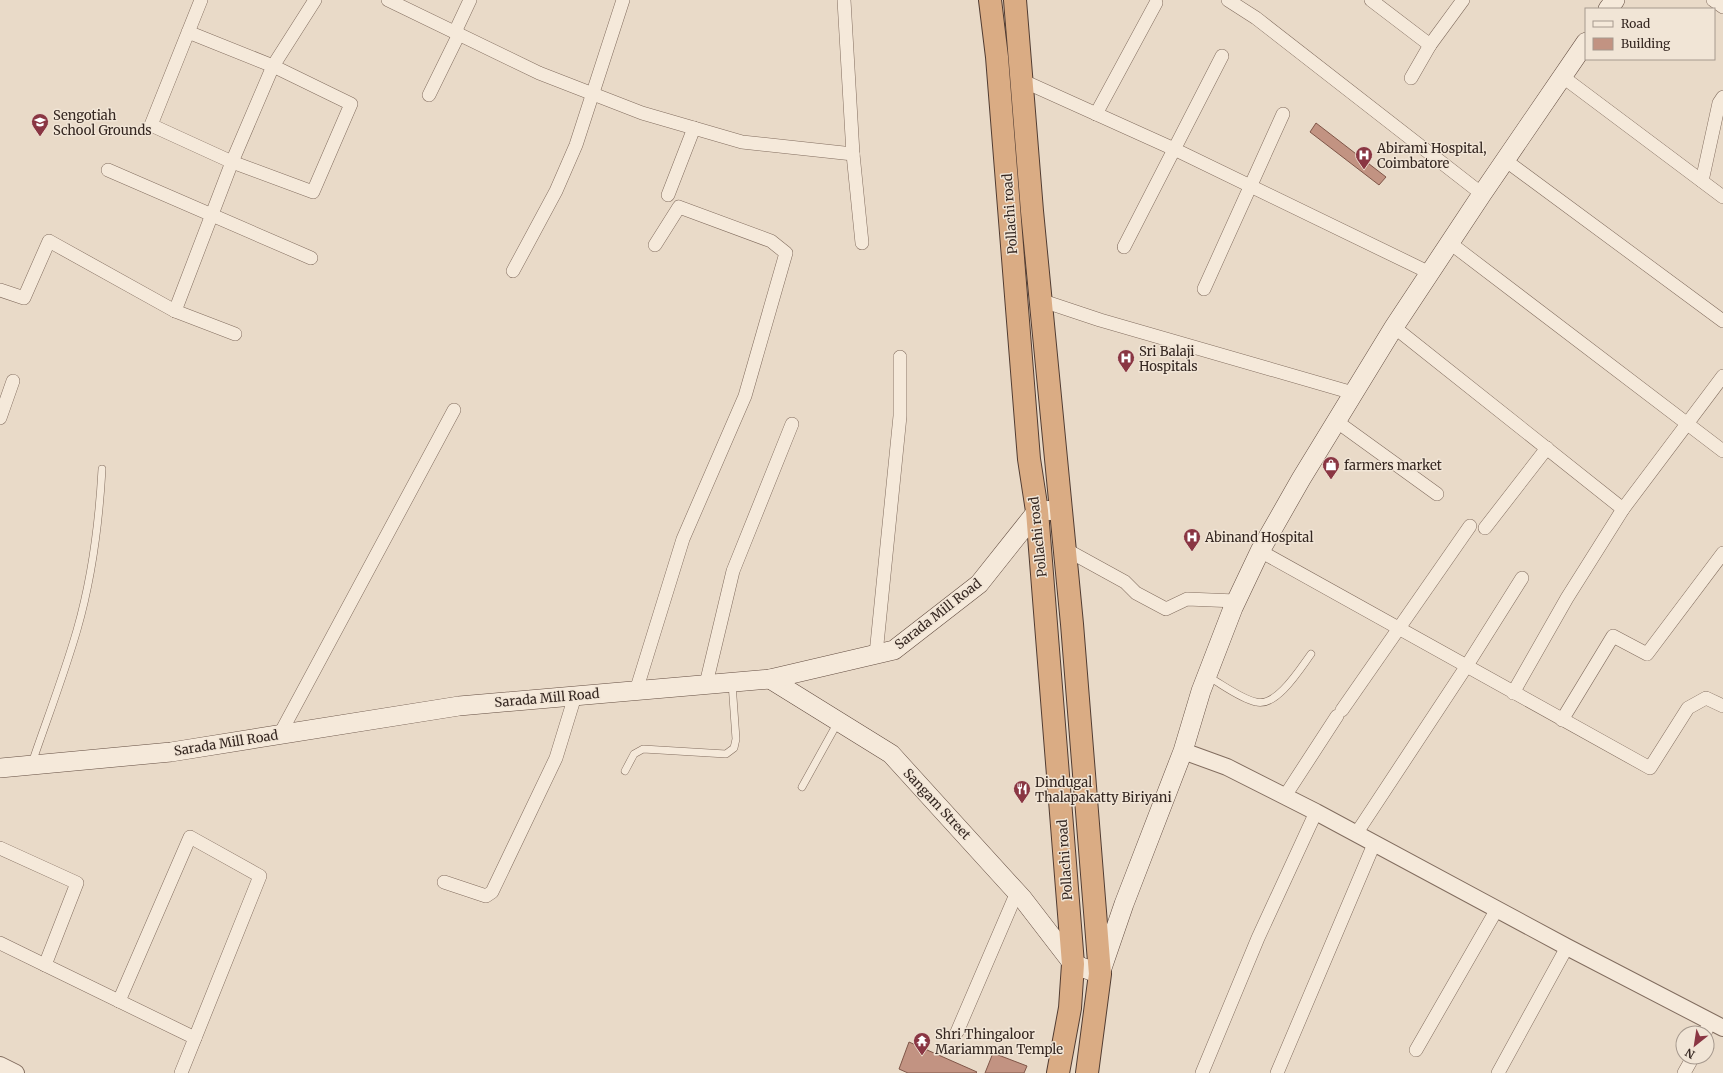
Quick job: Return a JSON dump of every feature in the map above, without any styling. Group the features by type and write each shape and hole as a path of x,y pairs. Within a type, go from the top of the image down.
{"highway":[{"name":"Pollachi road","path":"990,0 997,57 1029,459 1037,511 1073,964 1070,1008 1058,1073"},
{"path":"1015,0 1040,300 1065,549 1100,974 1087,1073"}],"main road":[{"path":"1609,8 1615,0"},
{"path":"1073,964 1100,974 1124,904 1183,751 1207,675 1236,601 1260,551 1336,421 1394,327 1482,194 1585,44"},
{"path":"1037,511 1061,510"},
{"name":"Sarada Mill Road","path":"0,768 171,752 459,706 770,679 894,650 979,584 1037,511"},
{"name":"Sangam Street","path":"770,679 891,754 1017,892 1073,964"}],"street":[{"path":"188,32 273,66 351,104 313,192 232,162 151,125 188,32 201,0"},
{"path":"175,311 232,162 273,66 315,0"},
{"path":"388,0 539,72 642,113 742,142 853,154"},
{"path":"429,94 457,33 470,0"},
{"path":"513,271 556,191 576,145 623,0"},
{"path":"844,0 853,154 862,243"},
{"path":"1228,0 1256,18 1482,194"},
{"path":"1371,0 1430,45"},
{"path":"1412,78 1430,45 1463,0"},
{"path":"1713,0 1723,7"},
{"path":"1096,114 1156,3"},
{"path":"1124,247 1222,56"},
{"path":"1563,77 1723,197"},
{"path":"1021,80 1174,149 1430,273"},
{"path":"1702,181 1719,103 1723,97"},
{"path":"1204,289 1283,114"},
{"path":"668,195 694,128"},
{"path":"1505,160 1723,321"},
{"path":"108,170 311,258"},
{"path":"636,691 683,539 745,396 786,253 771,241 679,207 655,245"},
{"path":"0,290 24,298 49,241 175,311 235,334"},
{"path":"1450,243 1723,451"},
{"path":"1040,300 1100,320 1353,393"},
{"path":"1394,327 1623,509"},
{"path":"876,654 900,416 900,357"},
{"path":"1513,693 1567,598 1623,509 1686,423 1723,376"},
{"path":"0,418 13,381"},
{"path":"280,734 454,410"},
{"path":"1336,421 1437,494"},
{"path":"706,684 733,571 792,424"},
{"path":"1485,528 1546,448"},
{"path":"1285,796 1339,713 1470,526"},
{"path":"1065,549 1125,582 1136,593 1166,609 1187,599 1236,601"},
{"path":"1260,551 1466,667 1650,768 1688,708 1706,698 1723,706"},
{"path":"1562,720 1613,636 1647,654 1723,553"},
{"path":"1356,834 1466,667 1522,578"},
{"path":"444,882 486,896 492,892 556,758 575,696"},
{"path":"1183,751 1228,767 1316,812 1708,1025"},
{"path":"1202,1073 1258,938 1316,812"},
{"path":"119,1001 190,837 260,876 181,1073"},
{"path":"1277,1073 1374,844"},
{"path":"0,848 77,883 45,965"},
{"path":"957,1032 1017,892"},
{"path":"1416,1050 1497,909"},
{"path":"0,943 195,1038"},
{"path":"1498,1073 1567,947"},
{"path":"0,1065 16,1073"}],"lane":[{"path":"32,765 77,630 99,520 102,469"},
{"path":"1207,675 1251,701 1263,703 1274,699 1311,654"},
{"path":"625,771 634,754 643,749 726,754 734,748 736,739 732,682"},
{"path":"802,787 838,722"}],"building":[{"path":"1316,123 1386,177 1379,185 1310,132"},
{"name":"Shri Thingaloor Mariamman Temple","path":"909,1042 977,1072 908,1073 899,1069"},
{"path":"993,1053 1027,1066 1024,1073 985,1073"}],"place":[{"name":"Sengotiah School Grounds","path":"40,137"},
{"name":"Abirami Hospital, Coimbatore","path":"1364,170"},
{"name":"Sri Balaji Hospitals","path":"1126,373"},
{"name":"farmers market","path":"1331,480"},
{"name":"Abinand Hospital","path":"1192,552"},
{"name":"Dindugal Thalapakatty Biriyani","path":"1022,804"},
{"name":"Shri Thingaloor Mariamman Temple","path":"922,1056"}]}
